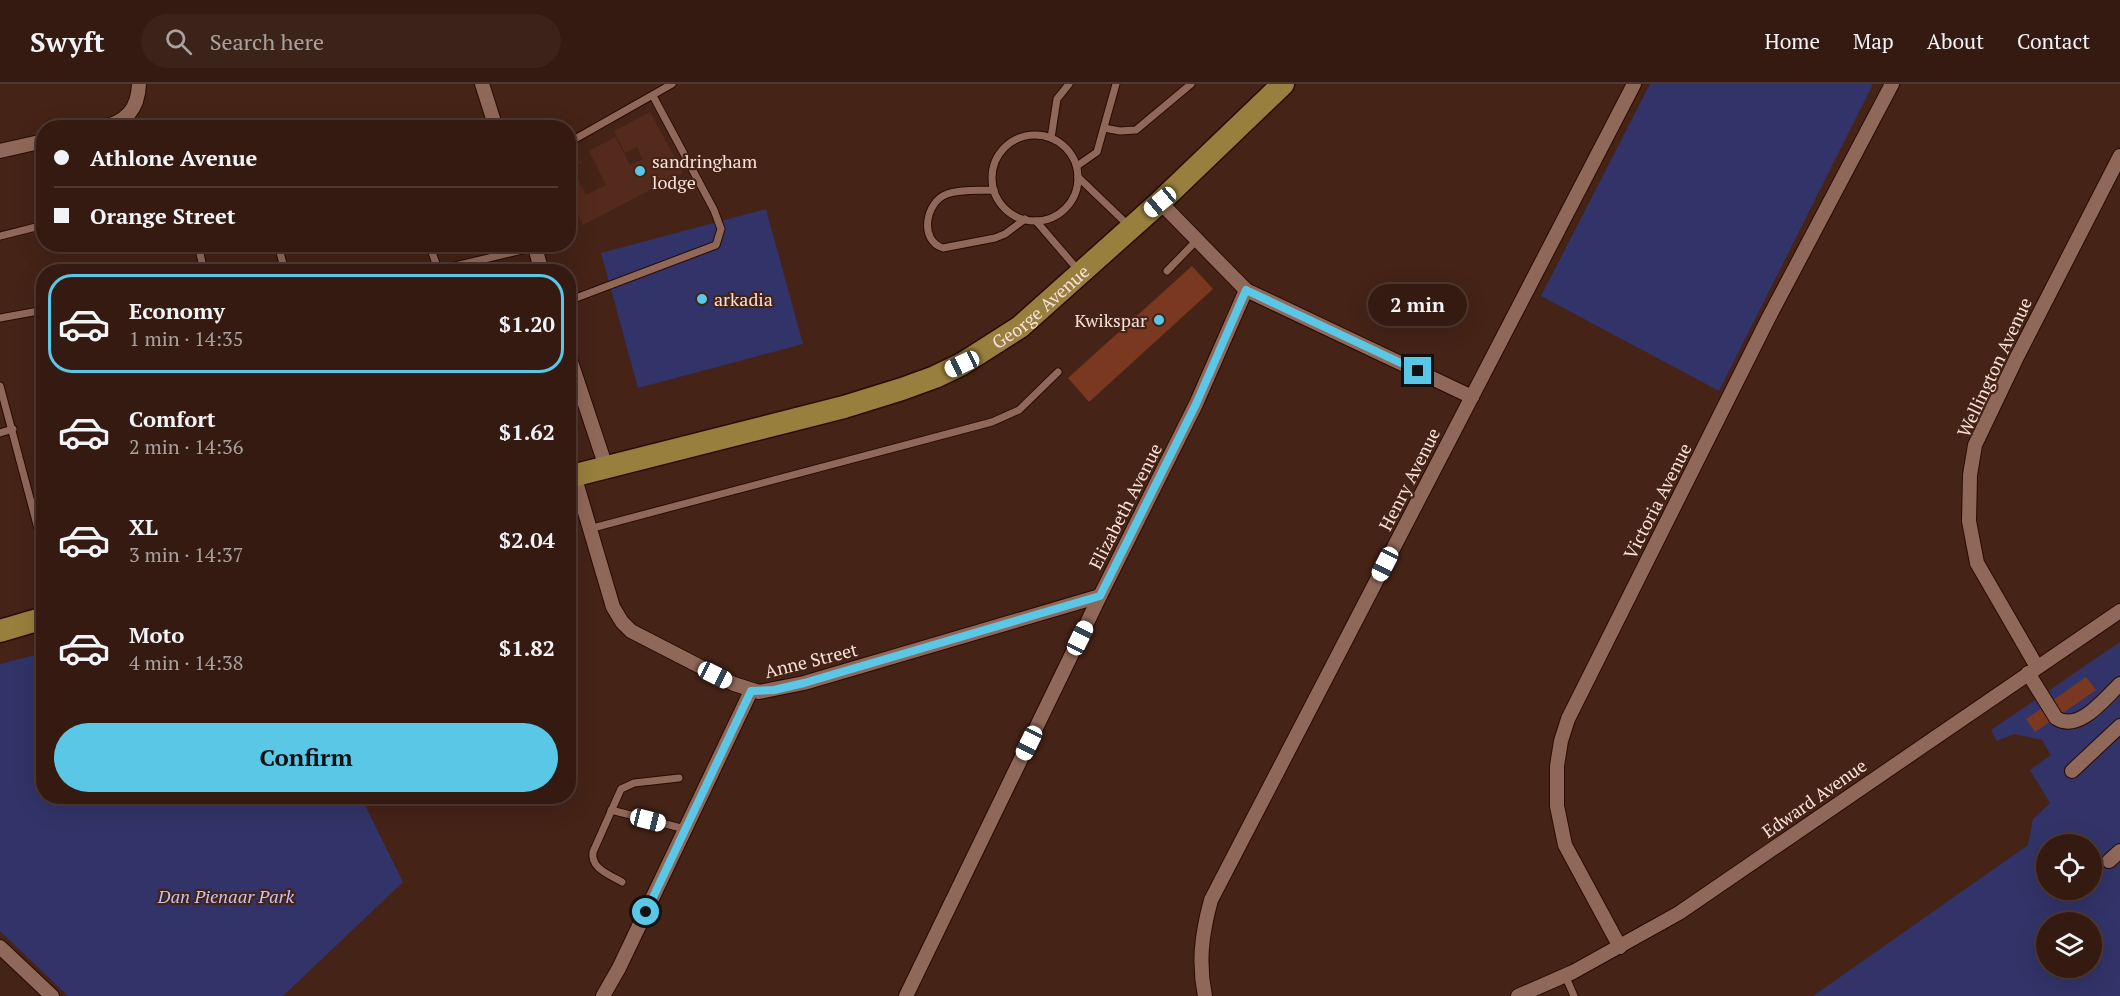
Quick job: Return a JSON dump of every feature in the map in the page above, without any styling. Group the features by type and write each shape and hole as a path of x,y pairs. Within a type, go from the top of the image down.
{"main road":[{"name":"George Avenue","path":"576,475 844,407 935,377 994,345 1020,327 1160,202 1283,84"},
{"path":"0,631 36,620"}],"street":[{"path":"122,120 134,108 139,84"},
{"path":"482,84 493,120"},
{"name":"Henry Avenue","path":"1205,996 1200,975 1200,954 1211,900 1634,84"},
{"name":"Victoria Avenue","path":"1620,947 1565,845 1557,806 1557,766 1568,718 1768,319 1892,84"},
{"path":"0,151 36,143"},
{"name":"Wellington Avenue","path":"2120,156 2017,357 1975,445 1972,460 1970,521 1977,563 2056,718 2062,722 2077,720 2120,684"},
{"path":"1160,202 1246,290 1472,397"},
{"name":"Elizabeth Avenue","path":"906,996 1196,404 1246,290"},
{"path":"576,377 606,467"},
{"name":"Anne Street","path":"576,491 613,607 626,627 639,636 751,691 774,690 804,683 1100,596"},
{"name":"Edward Avenue","path":"1518,996 1620,947 1679,913 2120,611"},
{"path":"603,996 619,968 751,691"},
{"path":"2072,771 2120,726"},
{"path":"2109,861 2120,851"},
{"path":"0,947 52,996"}],"lane":[{"path":"576,139 672,84"},
{"path":"1051,138 1057,99 1069,84"},
{"path":"1077,166 1097,152 1116,84"},
{"path":"1104,128 1120,131 1136,130 1191,84"},
{"path":"576,298 716,245 721,229 714,210 653,96"},
{"path":"1034,135 1051,138 1065,147 1077,166 1078,177 1073,199 1058,215 1047,219 1036,221 1015,216 998,200 994,190 993,168 1004,148 1013,141 1034,135"},
{"path":"1078,177 1130,227"},
{"path":"994,190 946,194 934,203 929,213 928,223 931,242 943,248 994,238 1005,234 1025,219"},
{"path":"1036,221 1080,273"},
{"path":"0,236 36,227"},
{"path":"1167,271 1196,241"},
{"path":"465,264 511,252"},
{"path":"0,318 36,311"},
{"path":"589,529 992,422 1019,410 1058,372"},
{"path":"0,386 36,520"},
{"path":"0,432 13,429"},
{"path":"622,882 595,865 592,859 621,789 627,785 679,778"},
{"path":"611,810 685,829"},
{"path":"1565,975 1574,996"}],"shaded area":[{"name":"sandringham lodge","path":"650,112 683,173 583,225 576,211 576,176 586,195 606,185 589,151 615,137 630,165 643,159 637,147 625,153 614,131"}],"green space":[{"path":"1650,84 1873,84 1719,391 1541,296"},
{"name":"arkadia","path":"766,209 803,344 638,388 601,253"},
{"path":"2120,642 2120,996 1813,996 2028,845 2033,819 2050,803 2030,770 2051,755 2042,740 2014,734 1997,741 1991,730"},
{"name":"Dan Pienaar Park","path":"36,655 36,804 364,804 403,882 283,996 68,996 0,931 0,664"}],"building":[{"path":"1192,266 1213,289 1089,402 1068,378"},
{"path":"2086,677 2096,690 2035,732 2026,719"}],"place":[{"name":"sandringham lodge","path":"640,171"},
{"name":"arkadia","path":"702,299"},
{"name":"Kwikspar","path":"1159,320"}],"route":[{"path":"646,912 751,691 774,690 804,683 1100,596 1196,404 1246,290 1418,371"}]}
